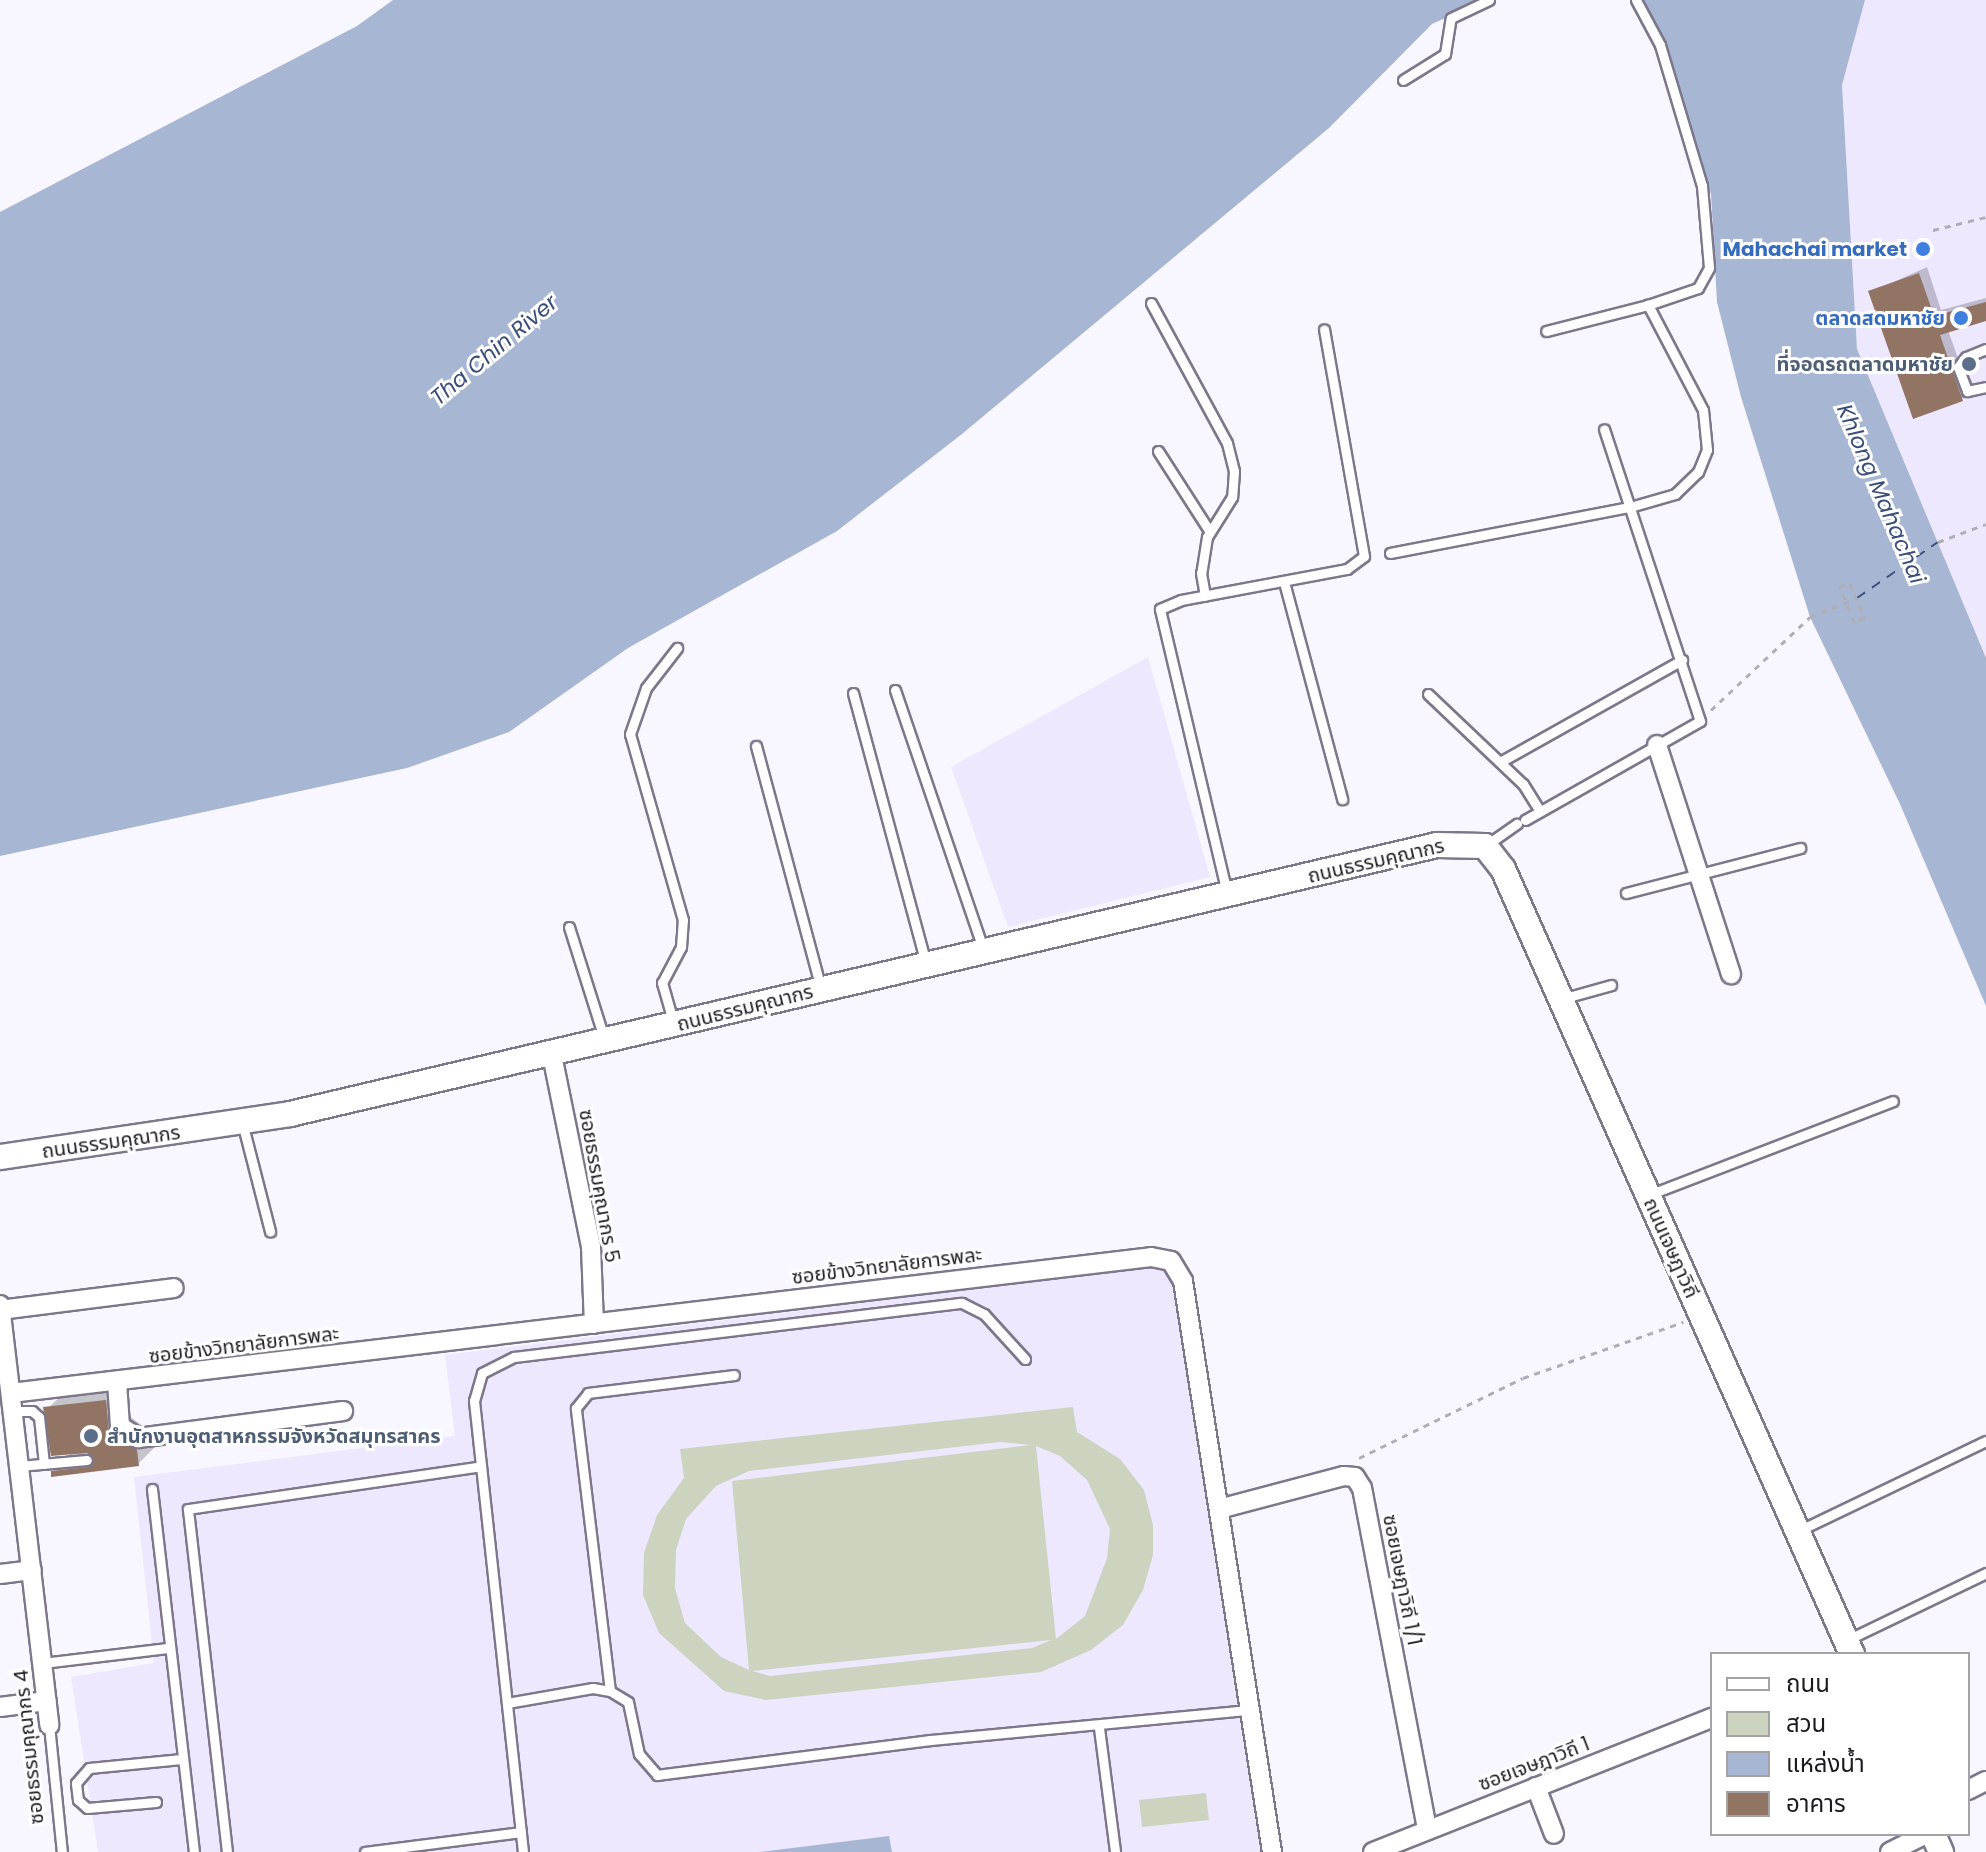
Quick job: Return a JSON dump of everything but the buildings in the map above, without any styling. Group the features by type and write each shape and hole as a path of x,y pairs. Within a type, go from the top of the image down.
{"street":[{"path":"1657,745 1731,974"},
{"name":"ถนนธรรมคุณากร","path":"0,1157 242,1122 552,1055 821,989 1450,843 1485,846"},
{"name":"ถนนเจษฎาวิถี","path":"1485,846 1503,869 1849,1647"},
{"name":"ซอยธรรมคุณากร 5","path":"552,1055 591,1247 594,1324"},
{"name":"ซอยข้างวิทยาลัยการพละ","path":"12,1402 117,1382 1162,1258 1178,1268 1183,1281 1272,1852"},
{"path":"0,1308 174,1288"},
{"name":"ซอยธรรมคุณากร 4","path":"0,1308 12,1402 8,1436 19,1466 49,1725"},
{"path":"117,1382 120,1426 138,1438 343,1411"},
{"path":"1219,1509 1344,1476"},
{"name":"ซอยเจษฎาวิถี 1/1","path":"1344,1476 1355,1477 1362,1488 1427,1830"},
{"path":"0,1574 32,1570"},
{"path":"0,1707 47,1701"},
{"name":"ซอยเจษฎาวิถี 1","path":"1373,1852 1710,1719"},
{"path":"1536,1787 1554,1834"},
{"path":"1890,1852 1922,1836"}],"lane":[{"path":"1403,80 1445,54 1451,18 1489,0"},
{"path":"1546,331 1648,305 1698,288 1709,268 1702,186 1660,45 1636,0"},
{"path":"1151,303 1227,443 1232,497 1210,532 1201,573 1205,596"},
{"path":"1390,553 1630,507 1675,494 1698,472 1707,450 1703,410 1648,305"},
{"path":"1228,896 1159,623 1166,604 1347,569 1366,549 1324,330"},
{"path":"1986,349 1966,357 1958,367 1967,391 1986,387"},
{"path":"1485,846 1521,822 1700,721 1604,429"},
{"path":"1158,451 1210,532"},
{"path":"1284,582 1342,799"},
{"path":"674,1025 662,983 681,947 683,920 630,734 646,688 677,648"},
{"path":"1500,762 1682,660"},
{"path":"895,690 984,952"},
{"path":"853,693 927,965"},
{"path":"1428,694 1523,784 1540,811"},
{"path":"756,746 821,989"},
{"path":"1626,893 1800,848"},
{"path":"569,927 605,1042"},
{"path":"1561,999 1611,985"},
{"path":"1648,1195 1893,1101"},
{"path":"242,1122 270,1231"},
{"path":"523,1852 481,1466 475,1385 482,1373 514,1357 962,1303 984,1314 1025,1359"},
{"path":"610,1691 576,1408 588,1393 734,1375"},
{"path":"12,1402 39,1417 44,1464"},
{"path":"1797,1532 1986,1441"},
{"path":"19,1466 87,1460"},
{"path":"227,1852 188,1509 481,1466"},
{"path":"152,1489 167,1648 194,1852"},
{"path":"1849,1647 1986,1573"},
{"path":"43,1663 167,1648"},
{"path":"507,1703 593,1688 610,1691 628,1702 639,1754 657,1775 930,1740 1099,1728 1250,1710"},
{"name":"ซอยธรรมคุณากร 4","path":"49,1725 62,1852"},
{"path":"1099,1728 1115,1852"},
{"path":"156,1802 87,1808 78,1800 76,1783 89,1768 182,1759"},
{"path":"365,1852 521,1832"}],"path":[{"path":"1933,230 1986,217"},
{"path":"1938,542 1986,524"},
{"path":"1850,583 1857,598 1864,618 1854,622 1840,587 1850,583"},
{"path":"1700,721 1810,617 1857,598"},
{"path":"1344,1476 1356,1459 1523,1378 1701,1315"}],"shaded area":[{"name":"Mahachai market","path":"1865,0 1986,0 1986,658 1857,349 1842,85"},
{"path":"1148,657 1210,877 1008,927 951,767"},
{"path":"1159,1266 1177,1281 1261,1852 98,1852 71,1677 154,1663 134,1477 455,1436 445,1355"}],"green space":[{"path":"1073,1407 1077,1432 1120,1459 1144,1490 1153,1525 1153,1555 1143,1590 1123,1625 1091,1650 1041,1672 766,1700 724,1691 659,1633 643,1595 644,1553 657,1515 684,1478 680,1449","holes":["1000,1442 1030,1445 732,1481 749,1670 721,1657 685,1623 675,1588 676,1550 686,1519 716,1486 749,1471","1036,1446 1060,1456 1087,1480 1110,1529 1107,1558 1085,1616 1056,1639","1051,1640 1032,1648 770,1676 752,1671"]},
{"path":"1206,1793 1209,1820 1142,1827 1139,1800"}],"water":[{"name":"Tha Chin River","path":"393,0 1485,0 1432,24 1329,128 962,434 837,531 628,648 509,732 407,768 0,856 0,212 357,26"},
{"name":"Khlong Mahachai","path":"1641,0 1865,0 1842,85 1857,349 1986,658 1986,1006 1900,804 1810,617 1741,397 1717,302 1711,194 1671,58"},
{"path":"889,1836 892,1852 759,1852"}],"ferry route":[{"path":"1857,598 1938,542"}],"place":[{"name":"Mahachai market","path":"1923,249"},
{"name":"ตลาดสดมหาชัย","path":"1961,318"},
{"name":"ที่จอดรถตลาดมหาชัย","path":"1969,364"},
{"name":"สำนักงานอุตสาหกรรมจังหวัดสมุทรสาคร","path":"91,1436"}]}
